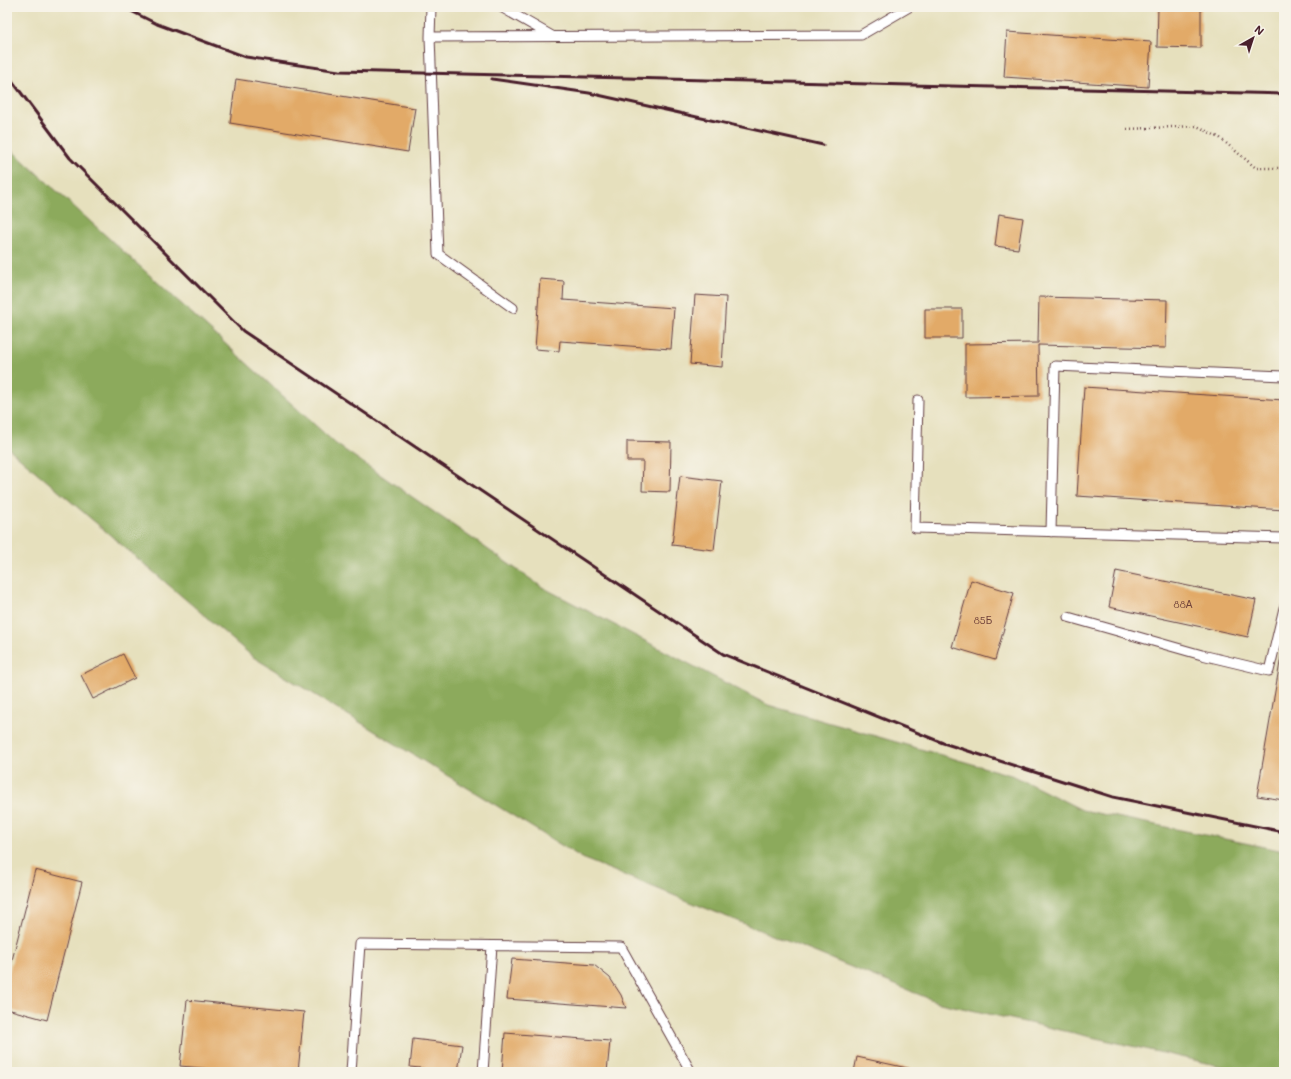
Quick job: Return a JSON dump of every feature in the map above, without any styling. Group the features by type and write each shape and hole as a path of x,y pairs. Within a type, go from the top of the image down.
{"lane":[{"path":"431,7 430,37 438,254 513,308"},
{"path":"501,7 554,37"},
{"path":"430,37 861,35 909,7"},
{"path":"1051,532 1055,366 1284,376"},
{"path":"918,400 915,528 1284,538"},
{"path":"1068,617 1269,671 1284,608"},
{"path":"351,1072 360,944 621,947 691,1072"},
{"path":"483,1072 492,946"}],"path":[{"path":"1127,129 1197,126 1220,138 1256,168 1284,168"}],"green space":[{"path":"7,146 336,444 542,587 768,705 1014,776 1082,810 1284,851 1284,1072 1247,1072 940,1003 584,859 253,657 7,447"}],"building":[{"path":"1158,7 1201,7 1201,48 1157,47"},
{"path":"1007,32 1151,42 1148,87 1004,77"},
{"path":"236,79 415,108 408,152 230,123"},
{"path":"999,214 1023,218 1018,249 995,246"},
{"path":"540,279 564,281 563,300 674,308 671,349 560,341 559,351 535,349"},
{"path":"695,295 726,297 722,367 690,364"},
{"path":"1039,297 1167,300 1166,348 1038,345 1039,396 965,397 965,344 1038,343"},
{"path":"925,309 962,309 962,338 925,338"},
{"path":"1084,387 1284,400 1284,510 1077,496"},
{"path":"627,441 671,442 670,492 642,491 643,461 627,461"},
{"path":"680,476 722,481 714,550 672,545"},
{"path":"1116,571 1256,600 1248,637 1109,607"},
{"path":"971,580 1014,593 995,660 952,647"},
{"path":"1284,645 1284,800 1257,796"},
{"path":"123,654 135,678 93,699 81,675"},
{"path":"35,870 82,882 47,1020 7,1009 7,980"},
{"path":"512,959 594,965 610,978 621,995 626,1008 507,999"},
{"path":"187,1000 304,1012 298,1072 245,1072 180,1066"},
{"path":"505,1033 610,1041 607,1072 502,1072"},
{"path":"413,1039 462,1045 458,1072 410,1067"},
{"path":"857,1057 921,1071 921,1072 854,1072"}],"railway":[{"path":"123,7 157,24 246,57 339,71 1284,94"},
{"path":"7,74 70,158 243,331 723,654 943,743 1113,797 1284,832"},
{"path":"492,79 589,93 823,145"}]}
